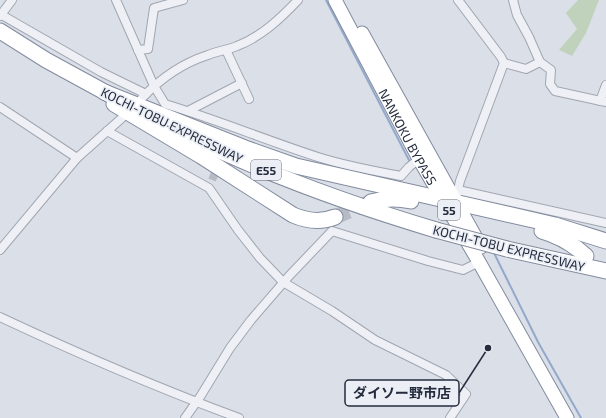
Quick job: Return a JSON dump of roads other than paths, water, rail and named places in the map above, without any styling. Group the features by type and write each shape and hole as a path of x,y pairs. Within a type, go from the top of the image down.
{"highway":[{"name":"NANKOKU BYPASS","path":"334,0 419,159 453,202 479,262 567,418"},
{"name":"NANKOKU BYPASS","path":"344,0 453,202 575,418"},
{"name":"KOCHI-TOBU EXPRESSWAY","path":"0,31 46,60 164,124 241,160 339,199 436,230 507,249 606,270"},
{"path":"46,60 83,85 201,156 293,215 306,220 320,221 335,217"},
{"path":"104,92 245,148 296,166 561,227 606,241"},
{"path":"371,202 385,198 453,202 554,235 566,240 586,256"}],"street":[{"path":"12,0 0,15 144,96 154,86 194,60 243,44 260,33 285,13 298,0"},
{"path":"116,0 154,86 164,104 235,127 320,158 347,165 401,176 419,159"},
{"path":"138,50 148,48 154,8 183,0"},
{"path":"458,0 504,63 453,202 606,223"},
{"path":"513,0 517,15 540,62 551,70 550,84 555,91 603,101 606,85"},
{"path":"226,50 249,99"},
{"path":"504,63 526,69 540,62"},
{"path":"188,111 242,83"},
{"path":"0,107 77,158"},
{"path":"0,250 77,158 124,117"},
{"path":"232,136 235,127"},
{"path":"108,131 211,184 246,241 283,282 332,311 375,340 446,375 466,394 450,418"},
{"path":"185,418 230,348 251,320 283,282 332,231 428,261 463,270 479,262"},
{"path":"0,317 100,363 239,418"}],"waterway":[{"path":"326,0 410,162"},
{"path":"493,251 538,342 581,418"}],"tunnel":[{"path":"212,180 219,164"},
{"path":"335,217 368,203"}],"place":[{"name":"ダイソー野市店","path":"488,348"}]}
